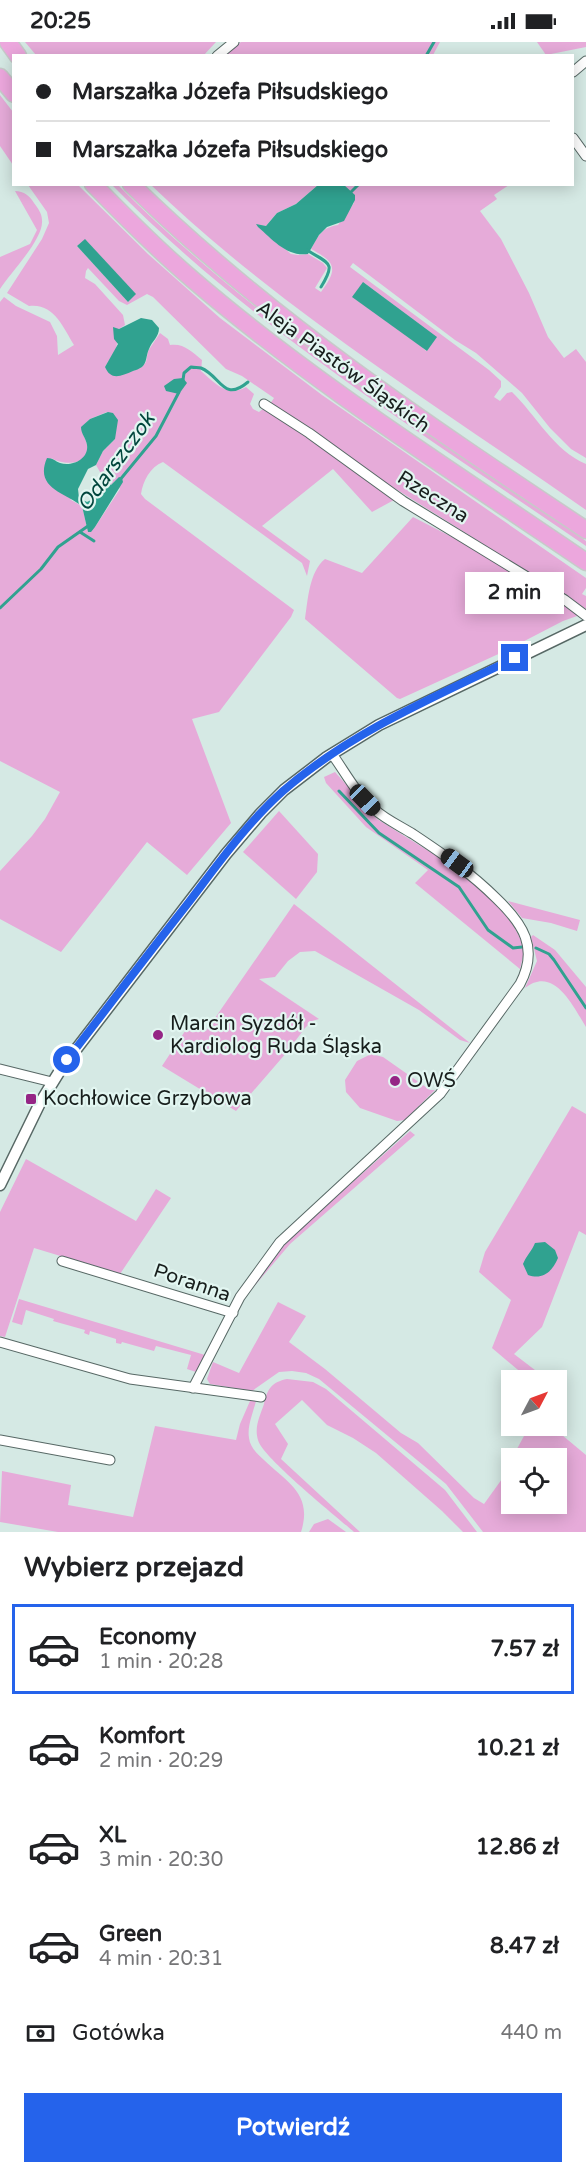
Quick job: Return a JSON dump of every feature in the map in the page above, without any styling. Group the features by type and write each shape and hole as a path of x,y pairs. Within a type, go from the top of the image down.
{"highway":[{"path":"0,77 12,92"},
{"name":"Aleja Piastów Śląskich","path":"95,186 155,246 232,312 330,386 586,562"},
{"name":"Aleja Piastów Śląskich","path":"133,186 189,239 306,334 409,409 586,530"}],"street":[{"path":"219,54 234,42"},
{"path":"574,71 586,61"},
{"path":"574,139 586,156"},
{"name":"Rzeczna","path":"264,404 309,433 403,501 565,600 586,616"},
{"path":"0,1185 52,1082 242,834 284,790 332,754 399,715 586,625"},
{"path":"233,1313 255,1275 280,1242 440,1094 520,984 529,958 528,943 523,932 506,908 467,871 374,809 332,754"},
{"path":"0,1069 52,1082"},
{"name":"Poranna","path":"62,1261 233,1313 193,1388"},
{"path":"0,1342 130,1379 261,1397"},
{"path":"0,1440 110,1460"}],"shaded area":[{"path":"25,42 216,42 205,54 35,54"},
{"path":"241,42 440,42 434,54 226,54"},
{"path":"537,42 586,42 586,47 545,54"},
{"path":"0,95 12,111 12,164 0,146"},
{"path":"29,186 79,186 148,254 220,318 322,395 586,578 586,588 582,594 586,596 586,609 380,479 270,404 274,398 242,376 226,369 153,297 147,294 127,305 119,301 88,268 85,278 95,284 123,315 125,325 119,329 116,350 105,367 133,371 142,367 146,362 148,351 160,333 168,339 170,345 184,347 202,360 201,371 216,384 233,391 246,387 254,394 250,404 253,409 259,412 264,408 394,500 372,512 333,469 262,526 310,561 307,576 302,563 163,462 158,464 145,479 141,494 145,499 294,610 219,712 192,719 231,823 187,875 147,842 61,952 0,919 0,871 45,819 60,792 0,761 0,302 4,297 16,306 50,322 57,336 58,355 74,345 62,324 51,312 38,306 29,306 7,293 42,239 49,223 47,212","holes":["85,240 135,294 128,302 77,246","107,412 115,439 103,451 96,465 104,479 111,485 115,481 120,489 95,527 88,532 82,506 71,500 51,458 68,463 80,461 87,452 82,427 90,419"]},
{"path":"113,186 119,186 171,236 284,329 404,416 586,541 586,546 340,377 222,286"},
{"path":"152,186 317,186 296,204 277,213 266,226 257,225 291,254 308,254 323,263 327,268 315,288 321,292 330,277 332,266 325,258 311,249 321,233 338,225 354,203 345,186 508,186 494,195 497,199 480,211 501,239 529,293 548,337 564,358 576,349 586,362 586,458 571,449 550,428 522,393 476,353 455,340 353,263 350,267 489,370 501,381 501,387 494,397 500,401 507,393 512,392 555,442 586,464 586,510 362,356 253,274","holes":["363,282 436,337 426,351"]},
{"path":"317,186 345,186 355,195 355,200 344,221 327,227 319,235 308,254 293,253 287,250 256,224 266,226 277,213 296,204"},
{"path":"15,191 24,193 32,200 41,216 41,228 32,246 0,289 0,257 30,244 37,230"},
{"path":"85,239 136,294 128,302 77,246"},
{"path":"363,282 437,337 427,351 352,297"},
{"path":"141,318 152,320 159,328 145,363 140,368 113,376 105,367 118,344 114,339 113,327 119,329"},
{"path":"183,378 187,383 179,394 166,391 164,386 174,379"},
{"path":"108,412 113,413 118,420 115,439 103,451 96,465 88,469 78,489 79,498 87,502 92,500 97,495 104,479 111,485 119,477 123,482 95,527 88,532 82,506 48,483 44,468 47,458 65,464 79,461 87,450 81,427 90,419"},
{"path":"413,517 487,555 570,607 578,614 577,616 400,699 397,698 305,619 312,579 325,559 362,573"},
{"path":"335,772 377,819 456,868 498,906 521,940 524,952 520,969 415,883 428,870 366,827 326,783 324,777"},
{"path":"279,811 318,854 317,872 296,899 243,852"},
{"path":"508,901 580,920 577,931 551,923 522,918"},
{"path":"294,904 470,1043 460,1040 419,1010 315,951 300,952 288,961 275,977 259,979 319,1019 312,1021 305,1028 236,1111 162,1066 191,1022 206,1031"},
{"path":"533,935 555,950 586,987 586,1027 569,999 554,985 545,981 535,982 525,988 537,961 531,937"},
{"path":"371,1054 383,1057 430,1090 435,1090 405,1120 397,1121 360,1108 346,1092 345,1080 357,1061"},
{"path":"572,1106 586,1114 586,1235 579,1231 542,1327 514,1354 535,1370 518,1370 492,1348 511,1300 479,1272 485,1252"},
{"path":"410,1131 415,1135 290,1244 251,1290 260,1275 290,1238"},
{"path":"26,1159 136,1221 156,1189 171,1198 120,1274 34,1248 5,1337 0,1336 0,1212"},
{"path":"545,1242 555,1250 558,1258 556,1263 543,1276 528,1275 524,1261 535,1243"},
{"path":"19,1299 205,1355 196,1372 187,1369 191,1355 156,1346 154,1351 122,1342 121,1344 116,1343 116,1339 90,1331 89,1335 84,1333 85,1330 26,1310 22,1325 12,1322"},
{"path":"278,1302 306,1316 289,1342 401,1433 418,1443 474,1498 484,1504 501,1480 501,1514 567,1514 567,1448 517,1448 524,1436 563,1436 586,1455 586,1532 483,1532 446,1484 319,1379 306,1373 279,1372 252,1391 210,1384 207,1379 213,1362 239,1373"},
{"path":"287,1379 313,1382 326,1389 445,1490 477,1532 463,1532 376,1453 327,1425 302,1400 275,1424 288,1444 281,1459 360,1532 354,1532 285,1472 258,1440 257,1426 267,1394 274,1384"},
{"path":"250,1401 256,1401 249,1429 251,1444 254,1450 296,1490 304,1508 301,1532 58,1532 0,1522 2,1471 71,1485 68,1505 133,1517 155,1426 236,1440"},
{"path":"328,1519 346,1532 309,1532 314,1524"}],"waterway":[{"name":"Odarszczok","path":"427,54 434,42"},
{"name":"Odarszczok","path":"351,192 357,186"},
{"name":"Odarszczok","path":"307,250 328,264 329,272 321,287"},
{"name":"Odarszczok","path":"183,380 184,373 191,367 201,368 208,372 227,389 240,388 248,382"},
{"name":"Odarszczok","path":"119,481 156,436 179,392"},
{"name":"Odarszczok","path":"0,608 41,569 58,547 88,526"},
{"path":"80,532 94,541"},
{"path":"339,791 379,833 459,887 488,930 513,948 522,947"},
{"path":"536,948 549,954 586,1008"}],"place":[{"name":"Marcin Syzdół - Kardiolog Ruda Śląska","path":"158,1035"},
{"name":"OWŚ","path":"395,1081"},
{"name":"Kochłowice Grzybowa","path":"31,1099"}],"route":[{"path":"67,1060 234,844 284,790 307,771 364,733 515,658"}]}
